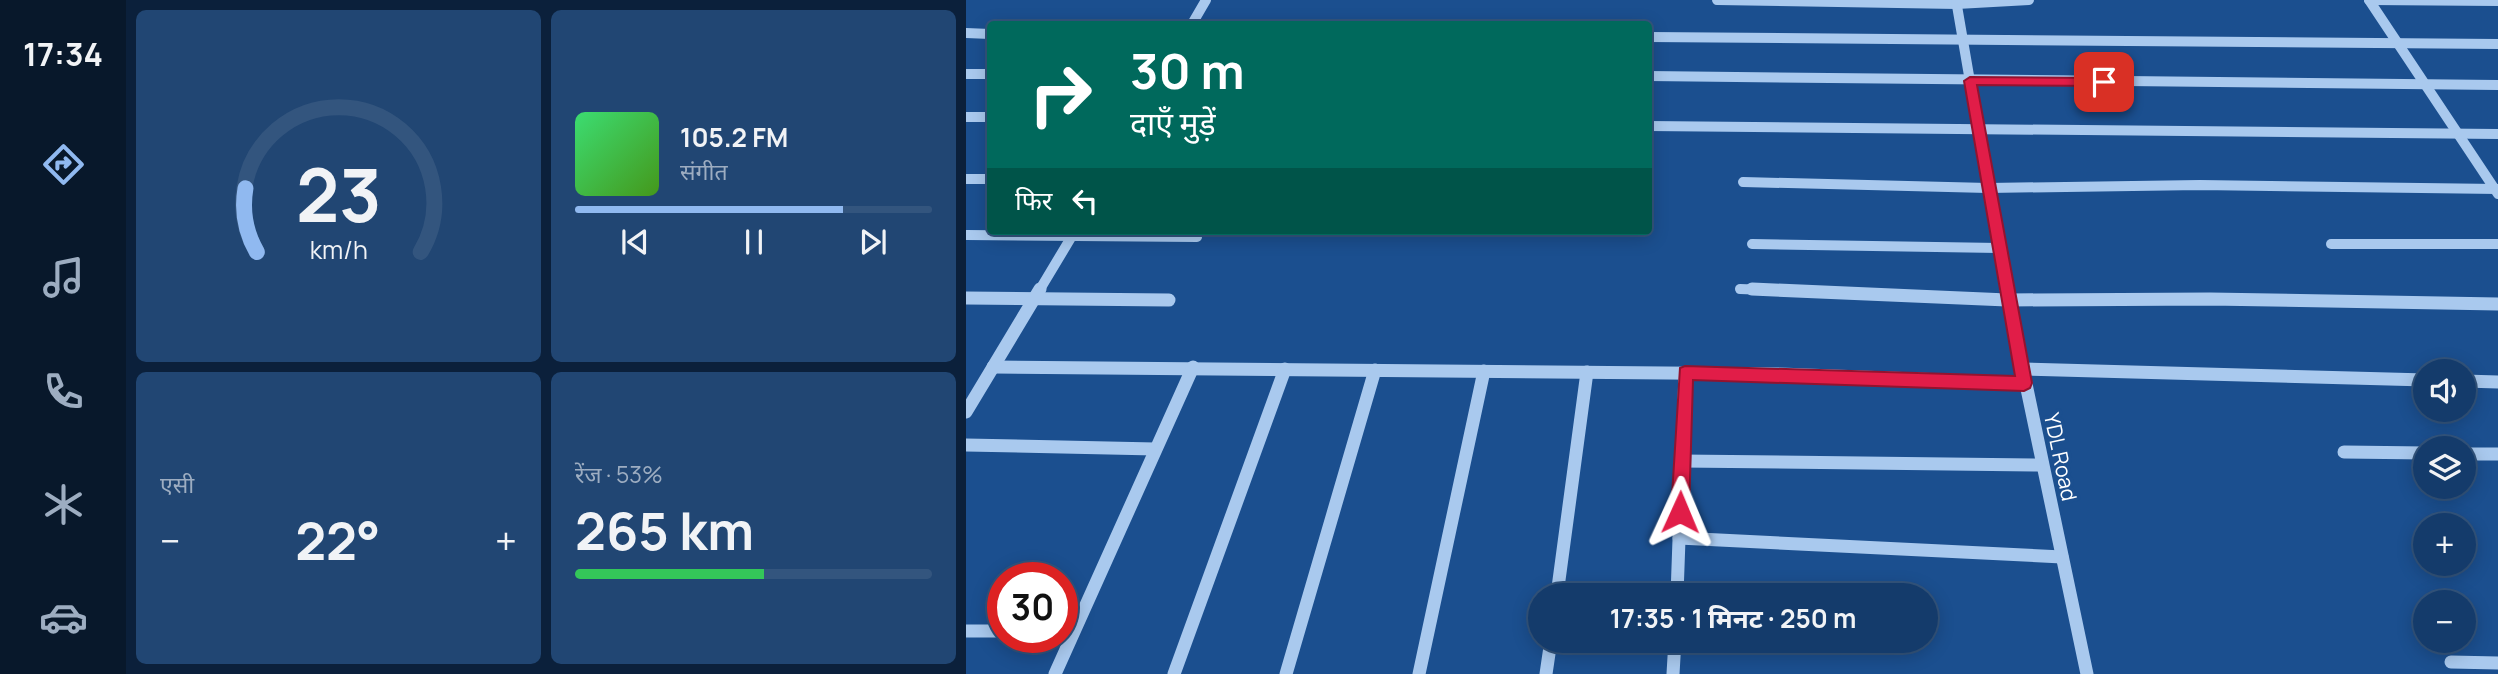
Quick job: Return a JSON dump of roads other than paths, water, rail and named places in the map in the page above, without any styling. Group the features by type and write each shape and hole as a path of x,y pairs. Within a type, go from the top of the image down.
{"street":[{"path":"1194,21 1206,0"},
{"path":"1717,0 2029,0"},
{"path":"2369,0 2498,1"},
{"path":"2369,0 2497,191"},
{"name":"YDL Road","path":"1957,2 2007,300 2087,674"},
{"path":"966,33 987,34"},
{"path":"1652,37 2498,44"},
{"path":"966,74 987,74"},
{"path":"1652,76 2498,85"},
{"path":"966,117 987,117"},
{"path":"1652,126 2498,134"},
{"path":"966,179 987,179"},
{"path":"1743,182 1988,188 2200,185 2497,191"},
{"path":"966,235 987,235"},
{"path":"966,412 1072,235"},
{"path":"1114,235 1197,237"},
{"path":"1752,244 1998,248"},
{"path":"2331,244 2498,244"},
{"path":"1740,289 2007,300 2210,299 2498,304"},
{"path":"966,298 1169,300"},
{"path":"993,367 1685,373 2024,383"},
{"path":"1078,611 1193,368"},
{"path":"1174,674 1285,369"},
{"path":"2021,369 2413,380"},
{"path":"1286,674 1375,370"},
{"path":"1419,674 1484,371"},
{"path":"1559,583 1587,372"},
{"path":"1677,583 1685,373"},
{"path":"2476,381 2498,382"},
{"path":"966,445 1155,449"},
{"path":"2344,452 2413,453"},
{"path":"2476,454 2498,454"},
{"path":"1681,461 2042,465"},
{"path":"1679,538 2062,557"},
{"path":"966,631 987,631"},
{"path":"1055,674 1062,653"},
{"path":"1546,674 1549,653"},
{"path":"1673,674 1674,653"},
{"path":"2451,662 2498,663"}]}
